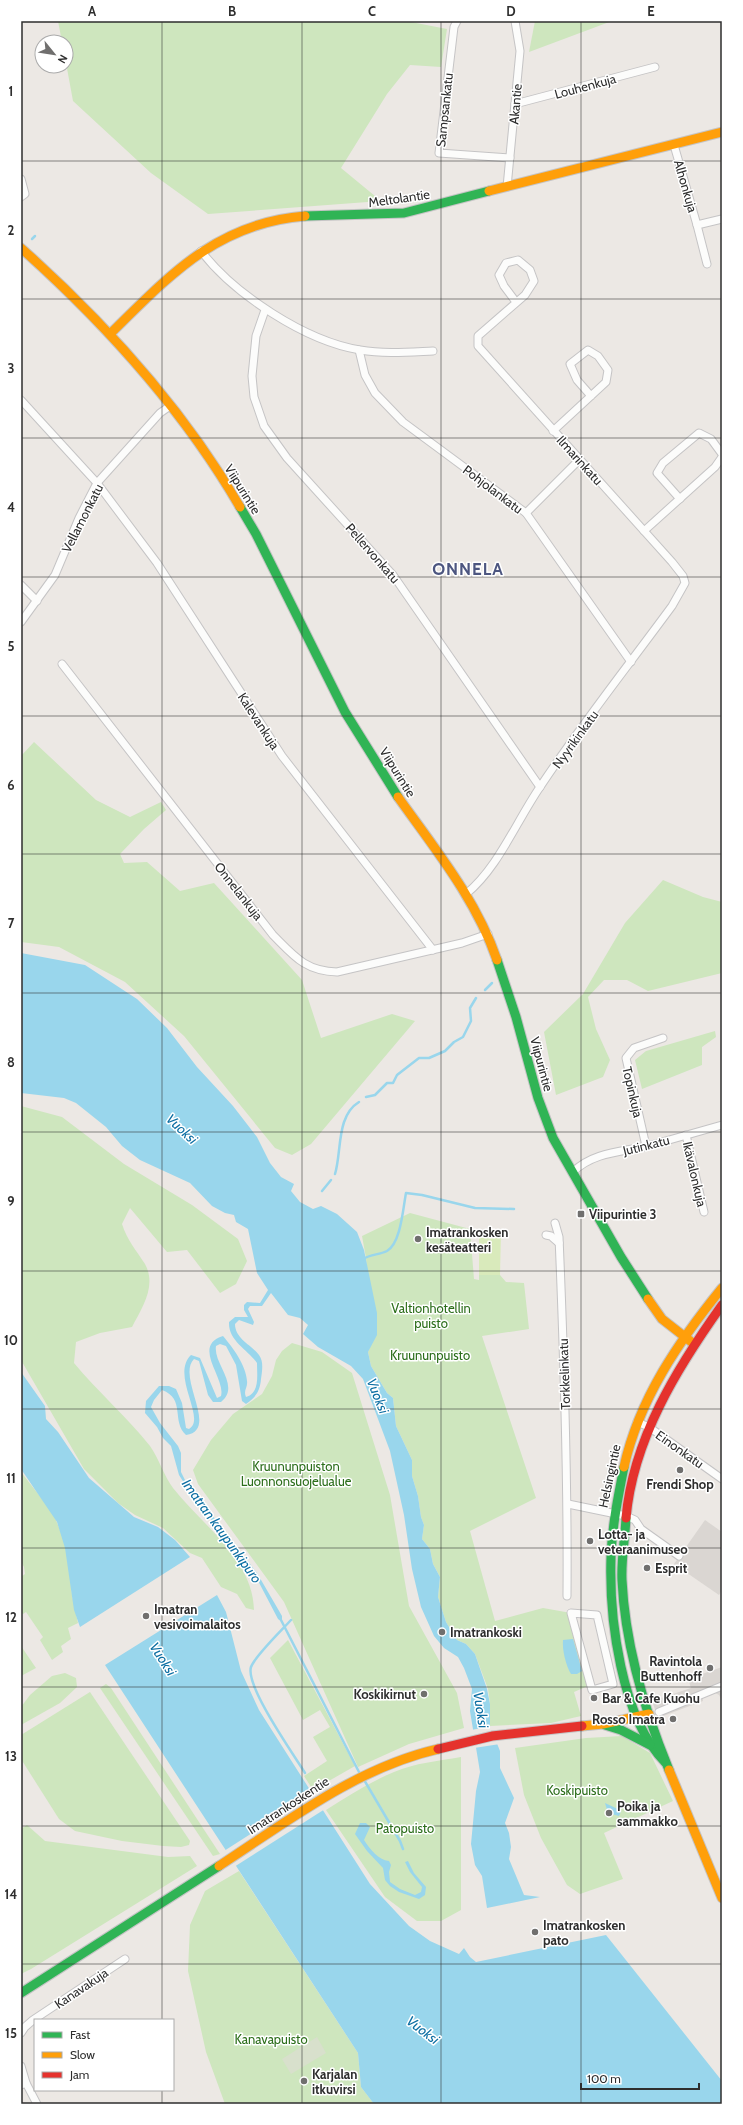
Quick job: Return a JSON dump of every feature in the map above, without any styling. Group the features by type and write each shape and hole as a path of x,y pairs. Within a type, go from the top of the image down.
{"main road":[{"name":"Meltolantie","path":"111,334 172,276 201,251 222,238 253,224 290,218 375,216 404,213 722,132"},
{"name":"Viipurintie","path":"21,248 68,290 111,334 170,406 213,464 256,534 345,712 395,792 466,894 488,934 516,1017 545,1120 573,1172 621,1256 652,1306 662,1319 694,1344"},
{"name":"Helsingintie","path":"650,1745 637,1717 623,1673 615,1631 611,1579 614,1513 621,1472 638,1422 683,1336 722,1288"},
{"name":"Helsingintie","path":"666,1763 661,1744 649,1714 635,1671 626,1629 622,1578 626,1516 640,1449 649,1427 675,1376 694,1344 722,1305"},
{"name":"Imatrankoskentie","path":"21,1993 220,1864 357,1778 375,1769 428,1750 452,1746 492,1736 521,1731 603,1724 649,1714"},
{"name":"Imatrankoskentie","path":"603,1724 621,1730 650,1745"},
{"path":"650,1745 666,1763 722,1898"}],"street":[{"name":"Sampsankatu","path":"457,21 454,27 439,153 510,158"},
{"name":"Akantie","path":"507,187 520,51 515,21"},
{"name":"Louhenkuja","path":"515,104 655,68"},
{"name":"Alhonkuja","path":"674,145 697,225 722,219"},
{"path":"21,179 25,194 21,197"},
{"path":"697,225 707,264"},
{"path":"201,251 218,271 265,310 318,338 359,350 393,352 433,351"},
{"path":"518,260 530,270 534,281 525,295 516,302 504,286 499,275 506,263 518,260"},
{"name":"Ilmarinkatu","path":"516,302 478,336 478,346 672,562 683,576 685,583"},
{"name":"Pellervonkatu","path":"265,310 256,336 252,376 254,397 264,426 287,458 393,575 540,787"},
{"name":"Pohjolankatu","path":"359,350 365,375 375,393 403,422 526,513 631,662"},
{"path":"553,431 591,396 606,382 608,370 598,356 588,350 570,364 577,380 591,396"},
{"name":"Kalevankuja","path":"21,400 97,483 157,563 282,756 432,950"},
{"name":"Vellamonkatu","path":"21,622 55,575 79,518 97,483 160,413 170,406"},
{"path":"680,499 657,473 663,463 699,433 711,440 720,449 722,454"},
{"path":"644,531 715,468 722,457"},
{"path":"526,513 579,460"},
{"name":"Nyyrikinkatu","path":"466,894 478,884 495,861 540,787 675,601 685,583"},
{"path":"21,585 37,601"},
{"name":"Onnelankuja","path":"62,664 273,935 298,960 309,967 322,972 336,972 474,940 488,934"},
{"name":"Topinkuja","path":"646,1146 626,1058 634,1048 663,1038"},
{"name":"Jutinkatu","path":"573,1172 584,1162 604,1155 646,1146 722,1125"},
{"name":"Ikävalonkuja","path":"686,1135 704,1212"},
{"name":"Torkkelinkatu","path":"555,1223 559,1243 568,1504 567,1596"},
{"path":"546,1235 552,1236 559,1243"},
{"name":"Einonkatu","path":"638,1422 649,1427 722,1479"},
{"path":"568,1504 614,1513 635,1520 641,1529 679,1556"},
{"path":"571,1613 597,1615 613,1684 592,1690 571,1613"},
{"path":"659,1712 722,1686"},
{"name":"Kanavakuja","path":"35,2019 125,1959"},
{"name":"Kanavakuja","path":"21,2033 25,2027 34,2019"},
{"path":"21,2066 24,2084 37,2104"}],"green space":[{"path":"58,21 406,21 447,29 441,67 410,65 387,94 341,168 381,201 208,214 151,173 73,101 68,74 74,74 74,34 60,34"},
{"path":"535,21 612,21 529,52"},
{"path":"34,742 96,800 130,817 161,802 166,810 144,829 120,854 124,863 147,862 180,891 214,883 302,980 321,1038 392,1014 415,1021 311,1144 292,1155 275,1148 184,1036 125,982 59,947 21,942 21,756"},
{"path":"663,880 703,897 722,902 722,973 648,991 627,980 604,980 588,997 596,1029 610,1060 603,1077 556,1095 544,1032 583,994 625,923"},
{"path":"715,1031 716,1037 702,1047 702,1065 642,1089 635,1060 646,1051"},
{"path":"21,1106 62,1117 124,1164 192,1205 238,1239 247,1261 236,1284 220,1293 187,1250 167,1252 130,1208 122,1224 129,1240 145,1264 148,1272 149,1289 147,1297 132,1327 100,1333 76,1342 74,1363 150,1446 173,1488 211,1529 236,1559 245,1575 251,1592 254,1610 246,1608 237,1594 221,1587 202,1558 190,1553 163,1528 135,1515 118,1503 84,1469 21,1360"},
{"name":"Valtionhotellin puisto","path":"410,1213 470,1229 474,1279 479,1280 479,1275 500,1275 506,1282 524,1283 529,1329 482,1336 536,1498 470,1531 495,1621 543,1608 571,1613 590,1685 574,1692 581,1716 551,1723 490,1726 488,1689 475,1654 466,1644 457,1640 446,1622 438,1597 440,1577 433,1564 430,1549 422,1539 424,1525 412,1476 412,1460 396,1426 393,1398 387,1393 371,1366 368,1352 371,1345 366,1258 362,1236"},
{"path":"479,1232 501,1232 500,1275 479,1275"},
{"name":"Kruununpuiston Luonnonsuojelualue","path":"292,1343 322,1352 352,1373 390,1495 409,1606 457,1693 464,1728 409,1744 358,1767 284,1602 198,1484 193,1470 211,1440 233,1414 262,1394 272,1376 276,1360 282,1351"},
{"path":"21,1472 53,1513 69,1552 72,1595 78,1623 68,1628 71,1639 61,1646 63,1652 52,1660 40,1640 43,1637 26,1612 23,1614 21,1612 21,1577 25,1574 21,1561"},
{"path":"288,1640 355,1766 313,1790 304,1776 327,1761 313,1737 330,1727 320,1710 303,1720 270,1658"},
{"path":"21,1646 36,1668 21,1676"},
{"path":"65,1673 76,1678 77,1687 60,1703 21,1725 21,1707 30,1695 52,1676"},
{"path":"106,1684 111,1688 220,1854 213,1856 100,1688"},
{"path":"90,1692 190,1841 189,1845 181,1847 163,1846 122,1841 75,1831 59,1819 21,1759 21,1735"},
{"name":"Koskipuisto","path":"622,1736 650,1753 673,1801 604,1833 623,1879 580,1894 567,1885 541,1838 524,1795 515,1748 586,1738"},
{"name":"Patopuisto","path":"461,1757 461,1910 441,1921 417,1921 385,1897 326,1810 351,1794 394,1772 418,1764"},
{"path":"27,1825 45,1841 168,1857 190,1856 197,1866 21,1974 21,1829"},
{"name":"Kanavapuisto","path":"239,1871 358,2053 361,2087 374,2104 225,2104 206,2052 188,1971 190,1925 205,1891"},
{"path":"317,2037 326,2053 291,2074 282,2059"}],"shaded area":[{"path":"705,1520 722,1532 722,1590 719,1595 674,1564"},
{"path":"722,1667 722,1701 719,1695 713,1692 702,1695 703,1701 658,1718 652,1701 691,1688 688,1679"}],"water":[{"name":"Vuoksi","path":"21,953 85,965 137,999 167,1028 197,1067 233,1106 257,1137 270,1163 281,1177 294,1184 291,1191 300,1202 313,1209 321,1206 337,1214 357,1232 364,1250 377,1313 377,1335 368,1352 371,1366 387,1393 393,1398 396,1426 412,1460 412,1476 424,1525 422,1539 430,1549 433,1564 440,1577 438,1597 446,1622 457,1640 466,1644 475,1654 487,1689 490,1704 490,1726 500,1751 500,1768 514,1798 505,1823 509,1833 511,1847 509,1859 524,1895 540,1897 487,1908 482,1876 475,1865 471,1844 476,1791 480,1772 470,1711 472,1689 458,1657 444,1648 434,1636 421,1607 412,1569 404,1515 390,1451 363,1379 351,1366 318,1347 303,1334 308,1325 300,1318 288,1315 271,1293 262,1306 250,1306 248,1309 254,1322 253,1325 239,1320 235,1324 238,1334 256,1351 262,1361 260,1387 252,1399 246,1404 242,1401 236,1365 226,1346 220,1344 216,1346 216,1353 225,1375 228,1389 226,1396 221,1402 213,1402 208,1395 199,1361 194,1359 190,1367 190,1378 199,1414 199,1424 195,1431 186,1435 179,1423 174,1399 162,1390 154,1400 151,1407 160,1423 178,1446 181,1453 181,1472 185,1480 257,1573 282,1616 282,1622 278,1619 255,1575 193,1497 179,1475 171,1446 163,1438 157,1427 145,1413 146,1401 159,1386 169,1386 176,1389 182,1403 186,1428 189,1429 193,1424 194,1416 184,1374 186,1364 191,1355 200,1358 217,1398 221,1396 219,1380 210,1355 210,1347 214,1341 223,1336 242,1363 247,1381 245,1391 246,1397 254,1392 257,1383 257,1363 235,1340 230,1329 229,1322 235,1317 248,1317 244,1310 244,1305 247,1302 260,1303 268,1290 257,1273 248,1229 236,1222 234,1215 225,1213 212,1206 190,1183 140,1160 122,1146 106,1127 76,1103 64,1098 21,1093"},
{"path":"21,1372 45,1406 46,1419 58,1432 89,1478 134,1517 158,1527 175,1540 190,1557 80,1627 74,1610 65,1548 57,1522 21,1469"},
{"name":"Vuoksi","path":"217,1595 226,1612 241,1671 259,1710 370,1884 409,1926 430,1941 459,1954 464,1948 470,1957 476,1962 606,1935 722,2081 722,2104 374,2104 361,2087 358,2053 105,1665"},
{"path":"573,1639 582,1671 577,1674 571,1674 569,1671 563,1648 563,1640"},
{"path":"605,1803 620,1810 619,1816 608,1813"},
{"path":"360,1823 366,1823 370,1827 364,1840 369,1847 381,1859 389,1861 391,1865 389,1872 390,1882 400,1889 415,1895 421,1892 422,1887 410,1872 405,1862 408,1861 414,1873 426,1887 425,1895 419,1899 399,1892 390,1886 385,1880 383,1868 367,1851 355,1834"}],"pier":[{"path":"493,1726 500,1744 474,1748 471,1730"},
{"path":"314,1793 325,1809 234,1867 224,1851"}],"waterway":[{"path":"32,239 35,236"},
{"path":"485,990 492,983"},
{"path":"366,1097 375,1095 387,1083 393,1083 397,1075 419,1058 429,1058 445,1051 454,1042 463,1037 471,1021 470,1008 476,998"},
{"path":"335,1174 343,1125 352,1108 359,1102"},
{"path":"322,1191 331,1180"},
{"path":"363,1259 387,1251 392,1247 401,1225 406,1193 422,1195 475,1208 514,1209"},
{"name":"Imatran kaupunkipuro","path":"281,1620 360,1774"},
{"path":"291,1620 253,1662 251,1667 251,1676 255,1689 281,1737 305,1773"},
{"name":"Imatran kaupunkipuro","path":"363,1778 400,1841 403,1849"}],"traffic: fast":[{"path":"305,216 404,213 489,191"},
{"path":"240,507 256,534 345,712 398,797"},
{"path":"497,960 516,1017 538,1098 553,1138 621,1257 648,1299"},
{"path":"624,1467 614,1523 611,1557 612,1609 621,1666 628,1694 638,1720 650,1743 665,1762"},
{"path":"626,1518 622,1580 627,1629 637,1676 644,1700 669,1770"},
{"path":"605,1725 621,1730 650,1745"},
{"path":"21,1993 219,1866"}],"traffic: slow":[{"path":"489,191 722,132"},
{"path":"111,333 154,291 197,255 246,229 274,221 305,216"},
{"path":"21,248 83,306 141,369 194,436 240,507"},
{"path":"398,797 454,875 478,916 497,960"},
{"path":"624,1467 640,1418 650,1394 662,1372 676,1350 722,1288"},
{"path":"648,1299 662,1319 694,1344"},
{"path":"582,1726 603,1724 649,1714"},
{"path":"219,1866 297,1814 351,1783 379,1769 438,1749"},
{"path":"669,1770 722,1898"}],"traffic: jam":[{"path":"626,1518 630,1489 648,1432 674,1379 705,1329 722,1305"},
{"path":"438,1749 492,1736 582,1726"}],"place":[{"name":"Viipurintie 3","path":"581,1214"},
{"name":"Imatrankosken kesäteatteri","path":"418,1239"},
{"name":"Frendi Shop","path":"680,1470"},
{"name":"Lotta- ja veteraanimuseo","path":"590,1541"},
{"name":"Esprit","path":"647,1568"},
{"name":"Imatran vesivoimalaitos","path":"146,1616"},
{"name":"Imatrankoski","path":"442,1632"},
{"name":"Ravintola Buttenhoff","path":"710,1668"},
{"name":"Koskikirnut","path":"424,1694"},
{"name":"Bar & Cafe Kuohu","path":"594,1698"},
{"name":"Rosso Imatra","path":"673,1719"},
{"name":"Poika ja sammakko","path":"609,1813"},
{"name":"Imatrankosken pato","path":"535,1932"},
{"name":"Karjalan itkuvirsi","path":"304,2081"}],"district":[{"name":"ONNELA","path":"468,569"}],"park label":[{"name":"Kruununpuisto","path":"430,1355"}]}
